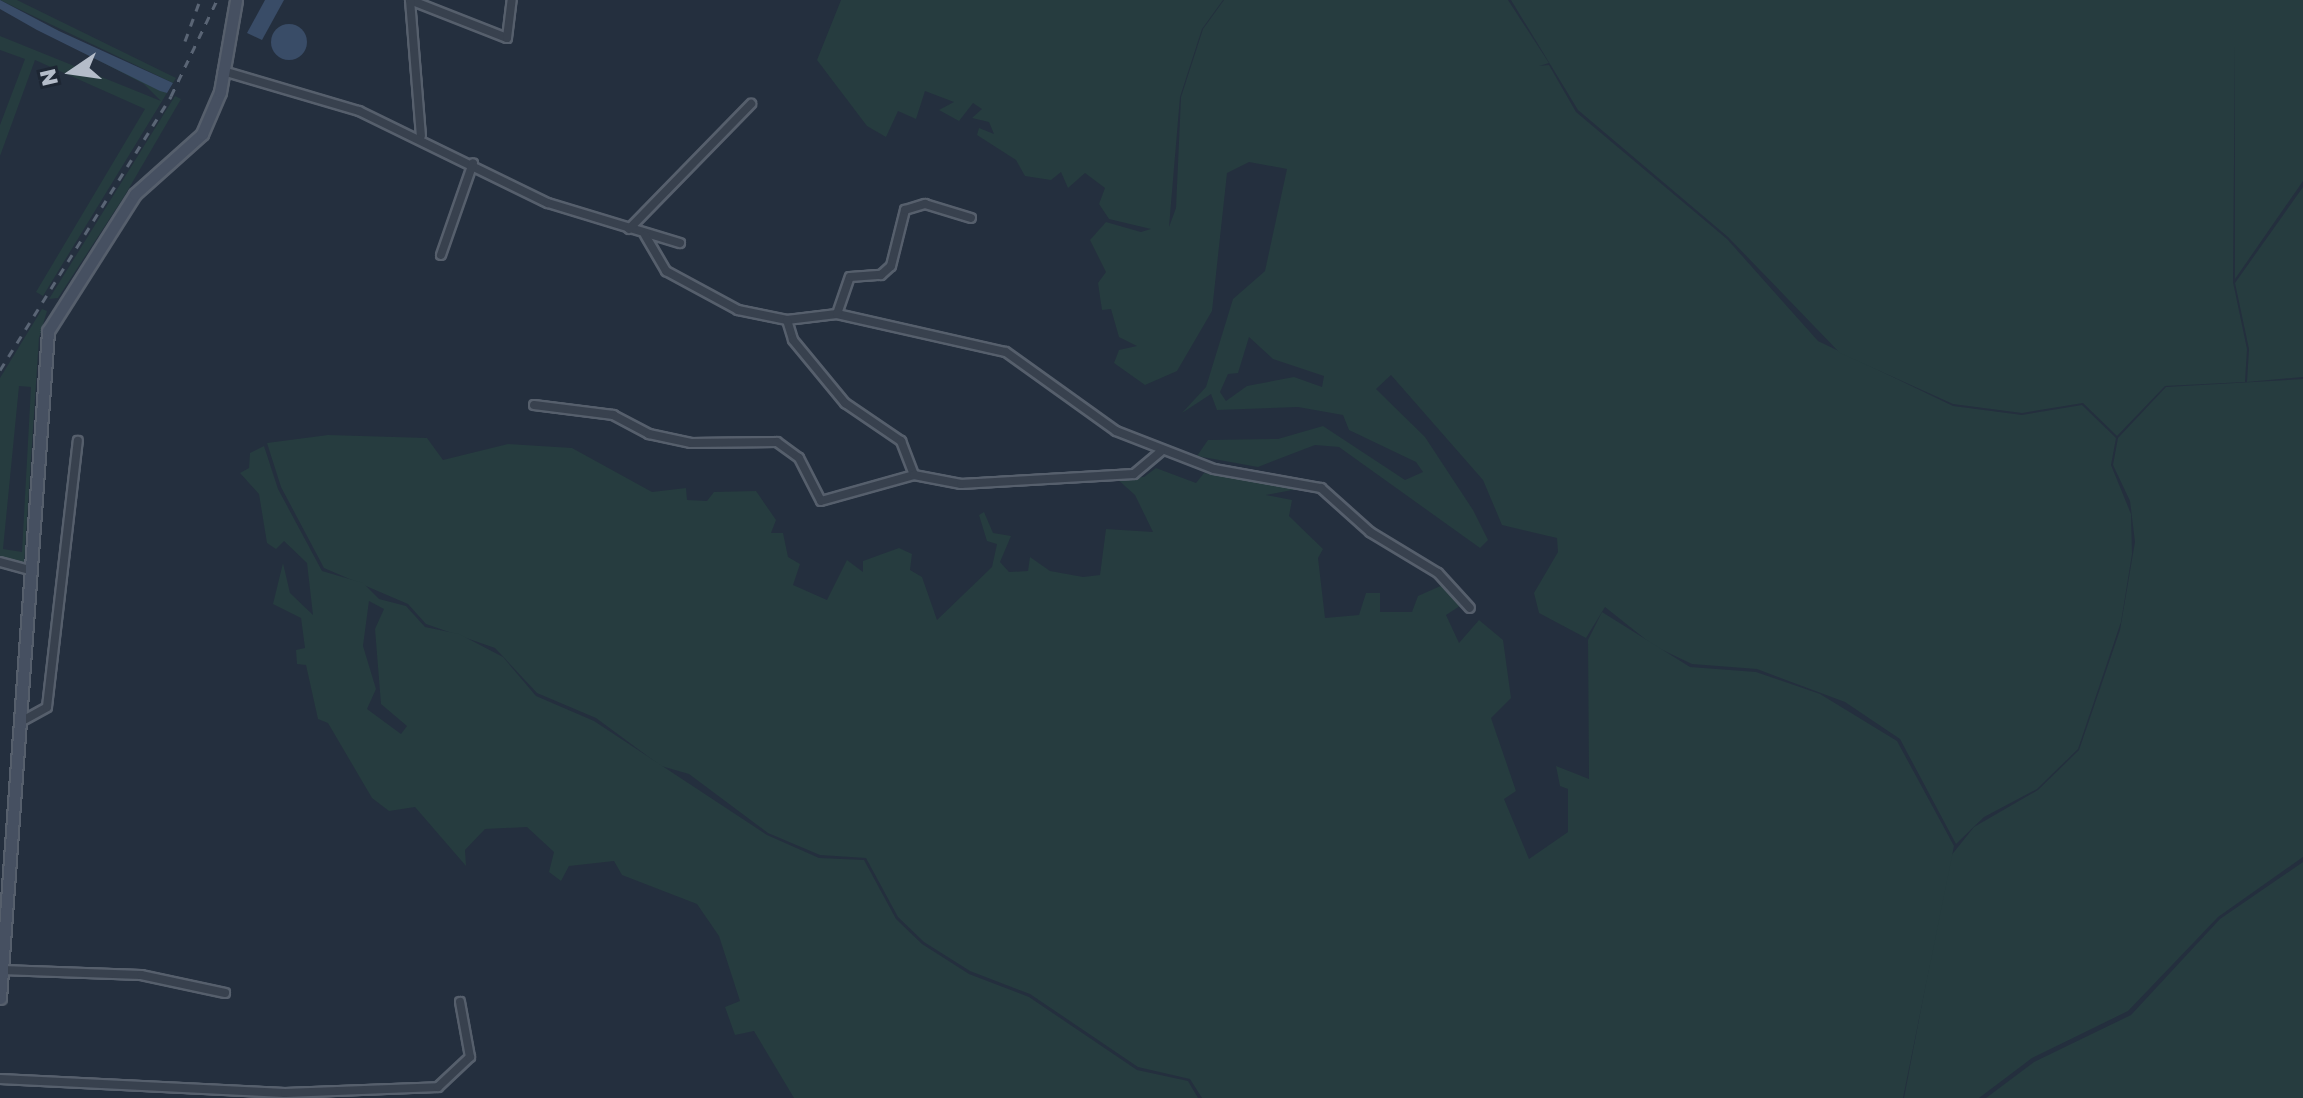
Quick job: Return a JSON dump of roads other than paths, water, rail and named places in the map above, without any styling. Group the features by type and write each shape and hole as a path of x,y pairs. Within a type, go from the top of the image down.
{"main road":[{"path":"0,998 24,720 44,354 54,311 135,194 189,149 210,115 223,71 236,0"}],"street":[{"path":"421,136 410,0 507,38 512,0"},
{"path":"223,71 421,136 548,203 645,235 680,243"},
{"path":"629,229 751,104"},
{"path":"441,255 473,163"},
{"path":"837,314 850,277 881,275 891,266 905,210 925,204 971,218"},
{"path":"645,235 666,271 701,293 738,310 787,320 837,314 1006,352 1116,431 1161,451 1214,469 1321,488 1370,532 1438,573 1470,608"},
{"path":"787,320 793,340 845,403 901,441 914,475"},
{"path":"534,405 613,415 649,434 691,443 777,442 799,458 821,501 914,475 961,484 1134,474 1161,451"},
{"path":"24,720 47,707 78,441"},
{"path":"0,562 33,571"},
{"path":"2,970 141,975 225,993"},
{"path":"0,1079 285,1093 434,1087 470,1057 460,1002"}],"water":[{"path":"0,0 59,31 173,83 167,93 160,91 0,9"},
{"path":"265,0 284,0 262,40 247,33"},
{"path":"289,24 302,29 307,42 302,55 289,60 276,55 271,42 276,29"}],"railway":[{"path":"185,41 200,0"},
{"path":"0,370 171,96 217,0"}]}
